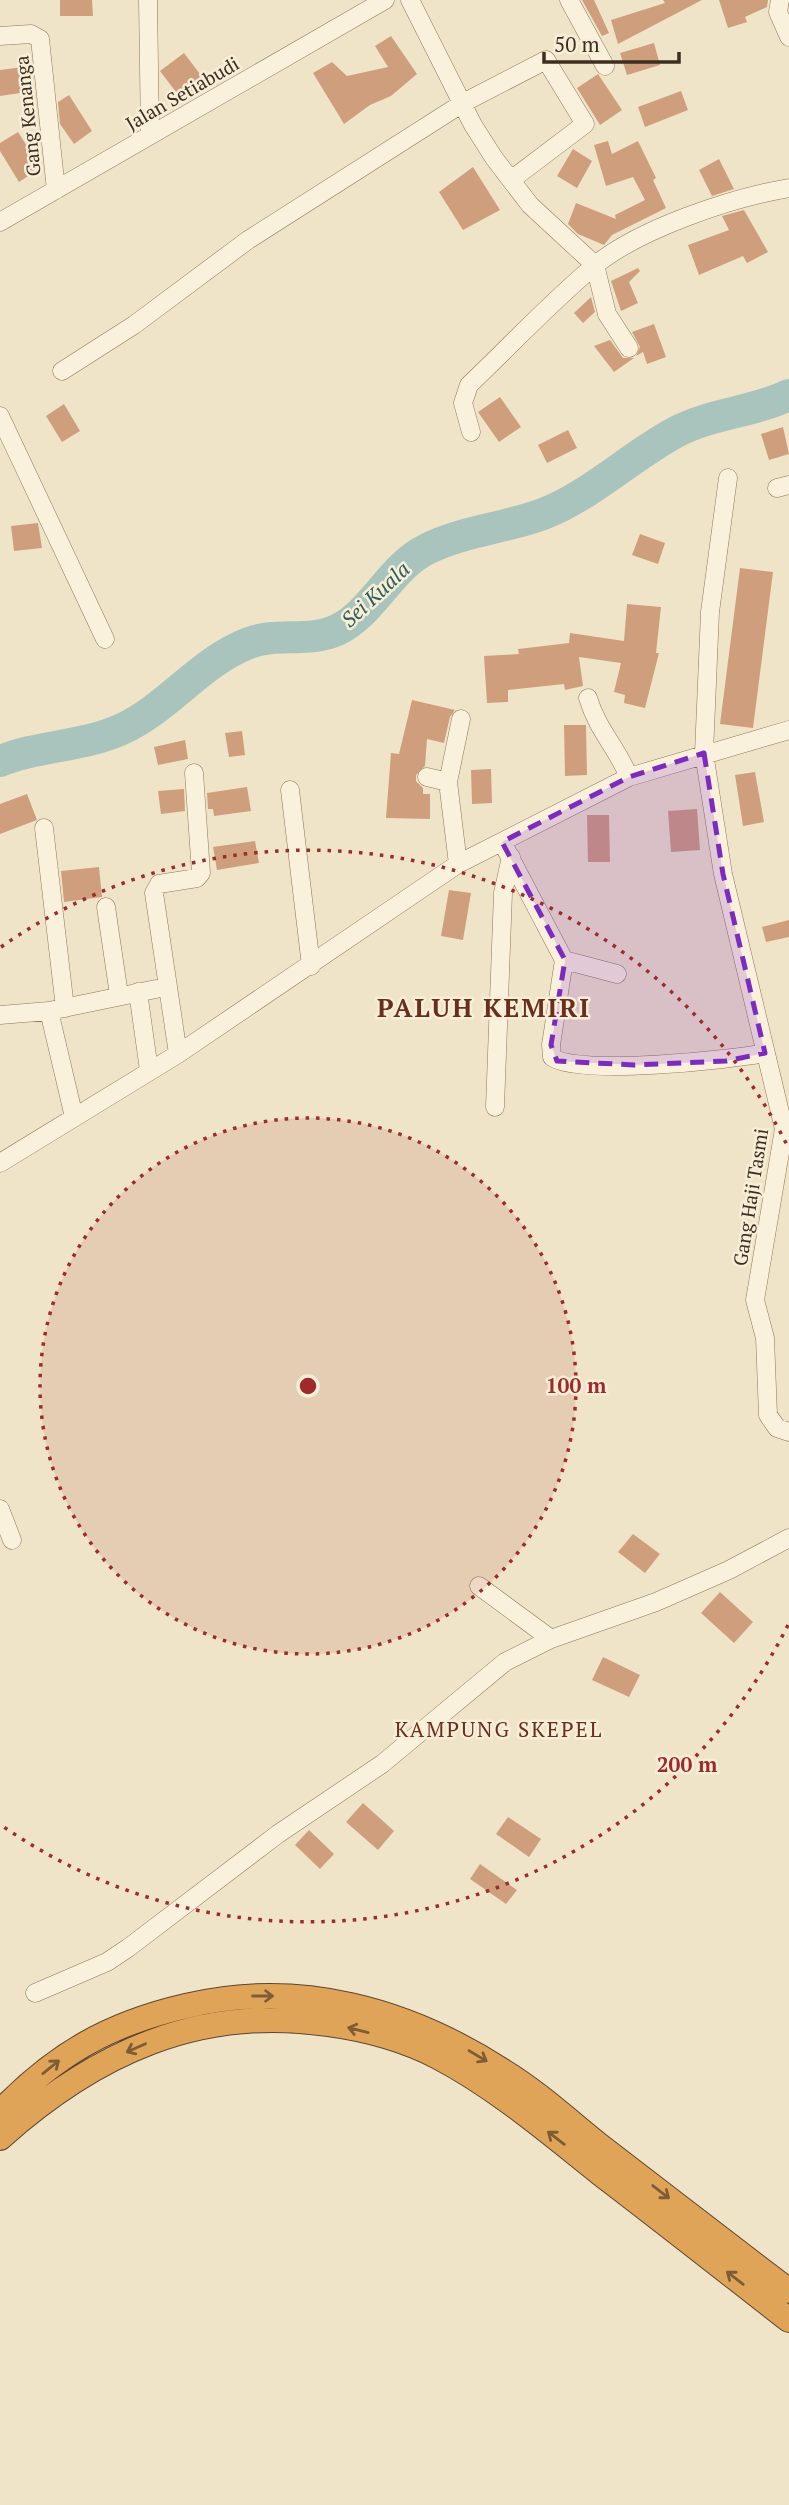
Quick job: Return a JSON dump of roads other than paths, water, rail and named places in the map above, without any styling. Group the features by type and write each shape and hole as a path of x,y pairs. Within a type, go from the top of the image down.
{"highway":[{"path":"0,2112 70,2052 98,2034 149,2014 214,1999 251,1996 307,1996 352,2003 400,2017 443,2036 505,2072 789,2291"},
{"path":"0,2138 42,2100 106,2061 157,2039 244,2019 303,2020 348,2027 391,2038 436,2057 495,2091 789,2320"}],"street":[{"path":"148,0 150,135"},
{"name":"Jalan Setiabudi","path":"0,222 385,0"},
{"path":"410,0 494,158 530,205 594,265 607,314 629,348"},
{"path":"569,0 605,66"},
{"path":"780,0 778,12 789,37"},
{"name":"Gang Kenanga","path":"0,36 31,34 40,39 56,190"},
{"path":"62,371 134,325 248,240 463,103 540,61 549,61 585,124 510,180"},
{"path":"471,432 463,403 469,385 594,265 645,236 679,221 744,197 789,188"},
{"path":"0,416 105,639"},
{"name":"Gang Haji Tasmi","path":"728,478 710,611 704,753 723,874 765,1053 782,1077 784,1129 755,1300 766,1352 768,1415 777,1428 789,1432"},
{"path":"588,698 596,724 617,750 629,777"},
{"path":"458,864 448,782 461,719"},
{"path":"0,1163 149,1069 178,1054 458,864 506,850 629,777 789,730"},
{"path":"178,1054 154,893 159,884 197,878 201,873 194,773"},
{"path":"427,777 448,782"},
{"path":"290,790 311,966"},
{"path":"44,828 57,1009 74,1117"},
{"path":"506,850 564,960 551,1045 552,1057 558,1061 673,1063 726,1061 765,1053"},
{"path":"495,1107 506,850"},
{"path":"106,907 119,995"},
{"path":"564,960 617,974"},
{"path":"0,1015 57,1009 156,989"},
{"path":"138,992 149,1069"},
{"path":"0,1509 12,1540"},
{"path":"35,1993 107,1962 128,1948 278,1834 382,1764 505,1662 551,1639 656,1602 729,1570 789,1538"},
{"path":"479,1586 551,1639"}],"waterway":[{"name":"Sei Kuala","path":"0,761 122,729 139,720 215,661 249,643 271,638 315,636 337,630 361,612 402,567 427,549 455,538 543,514 595,486 644,451 678,431 705,420 789,395"}],"district":[{"name":"PALUH KEMIRI","path":"484,1007"},
{"name":"KAMPUNG SKEPEL","path":"499,1729"}]}
